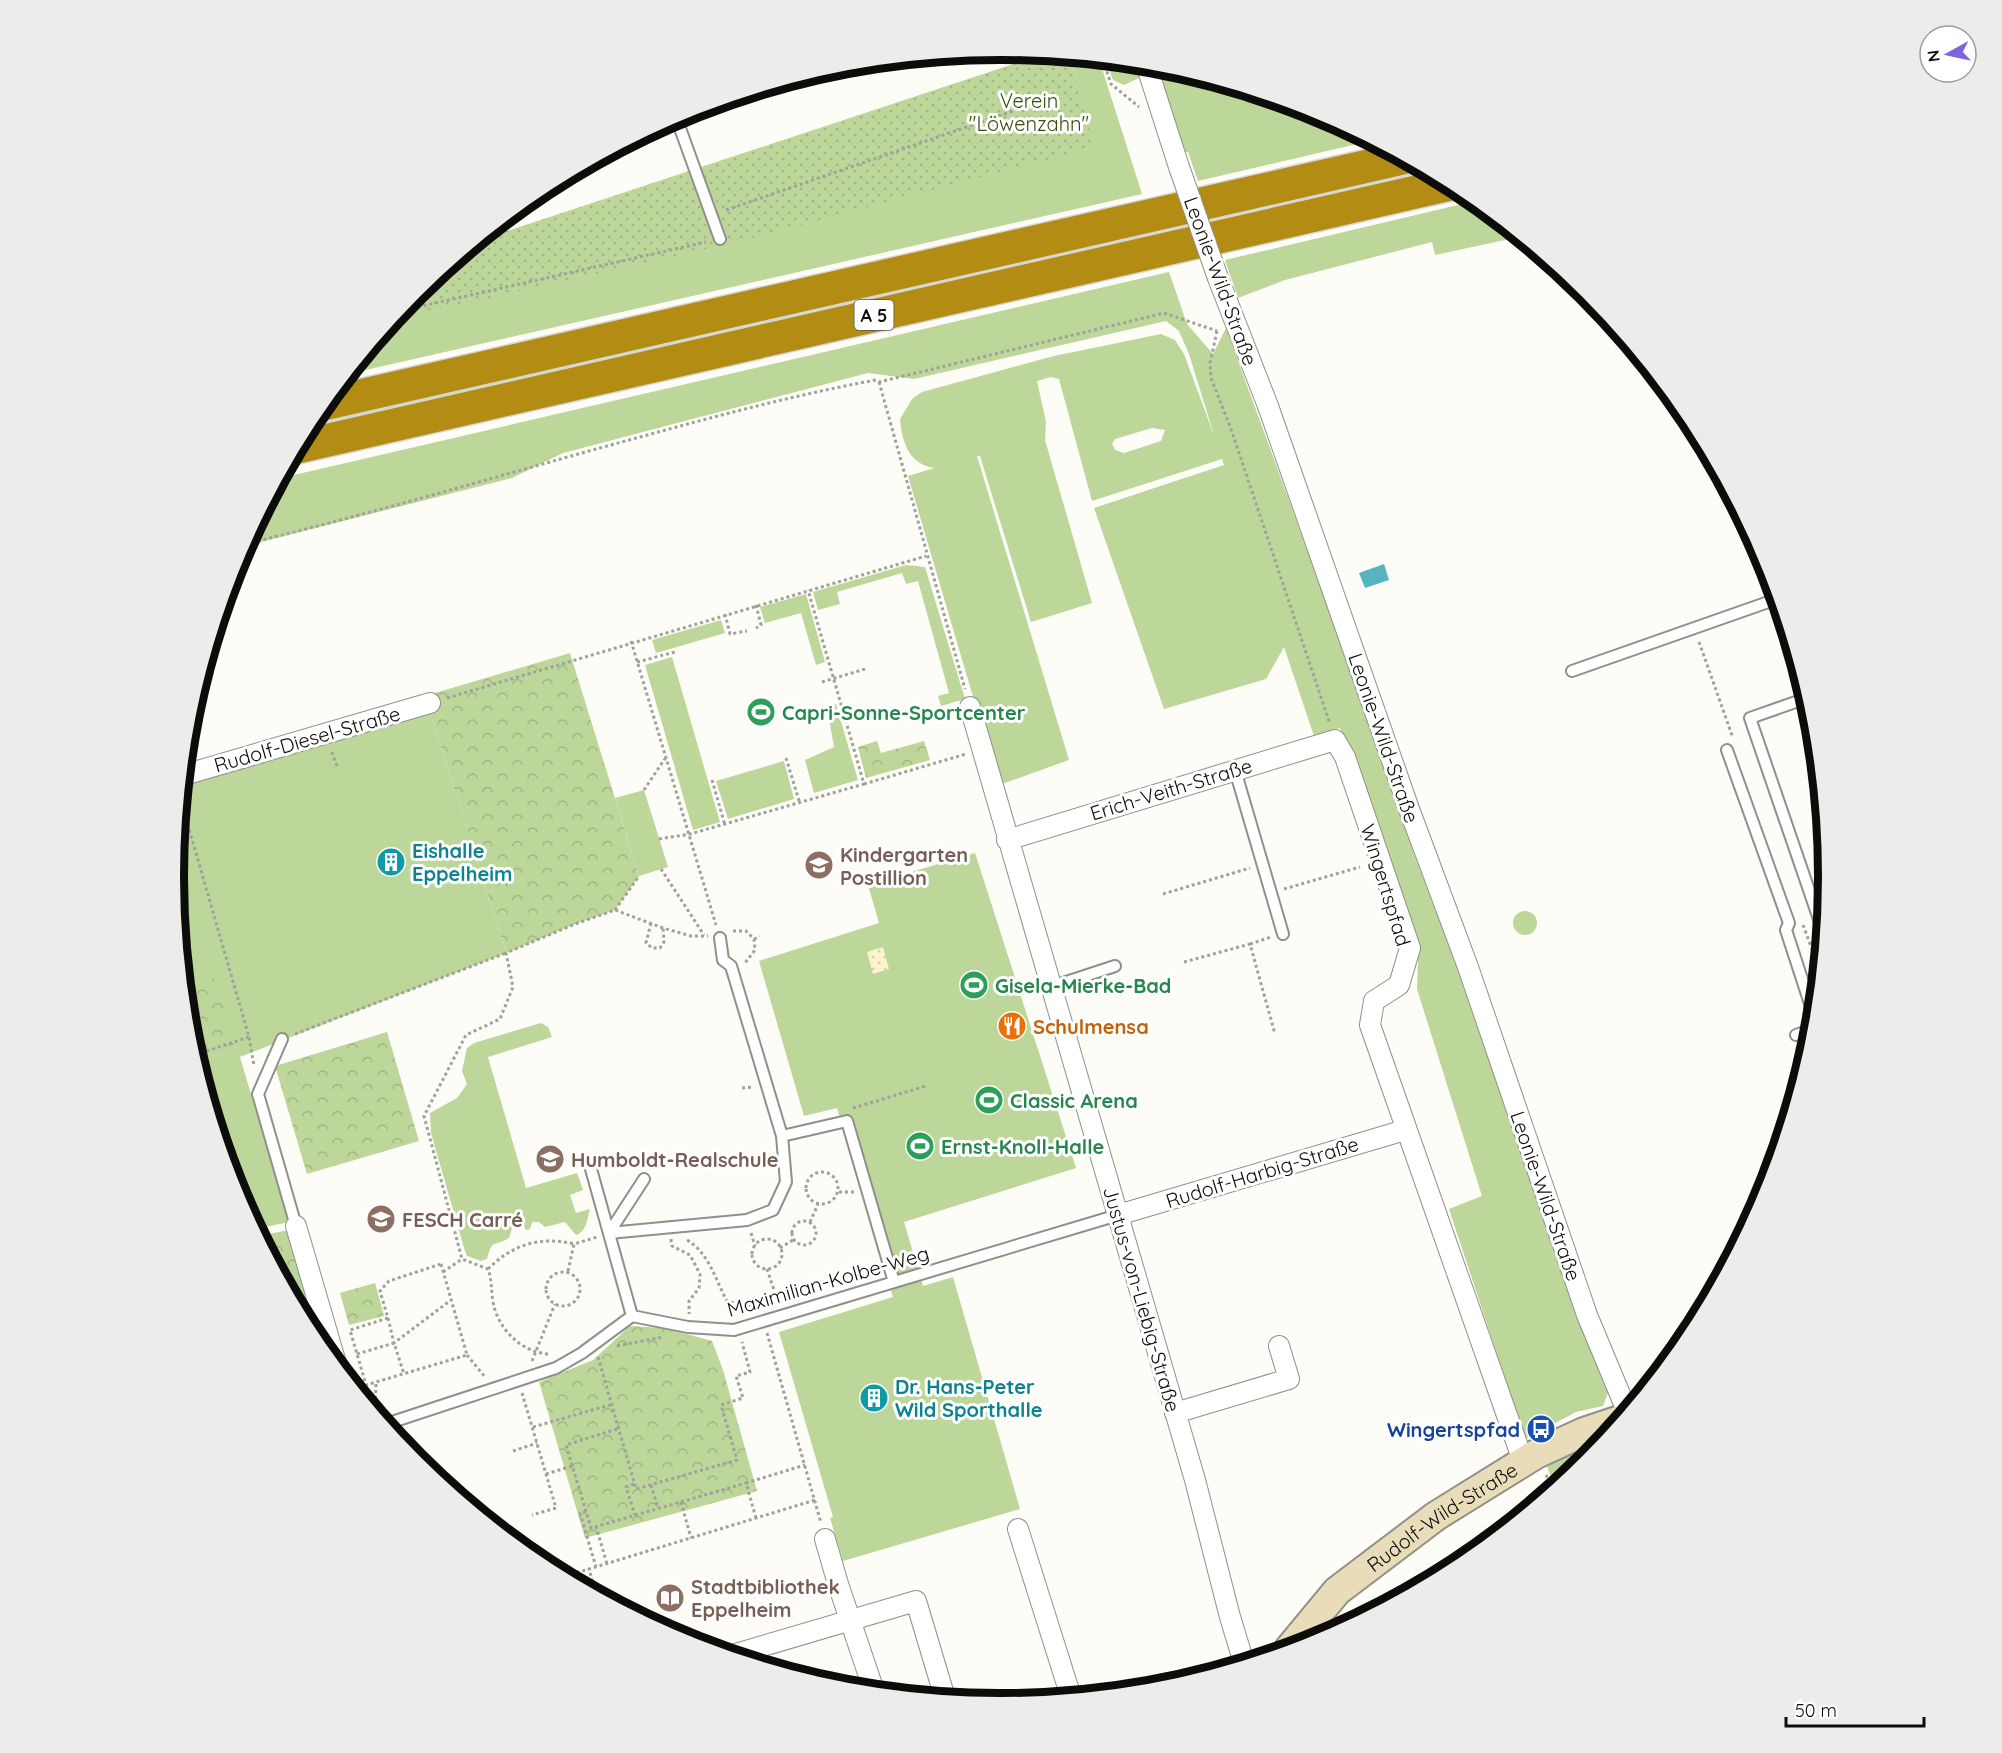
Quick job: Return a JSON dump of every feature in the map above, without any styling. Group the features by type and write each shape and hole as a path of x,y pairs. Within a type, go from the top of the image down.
{"highway":[{"name":"A 5","path":"338,401 1393,160"},
{"name":"A 5","path":"309,444 1438,187"}],"street":[{"name":"Leonie-Wild-Straße","path":"1149,74 1218,278 1272,417 1409,809 1468,967 1587,1315 1624,1404"},
{"name":"Rudolf-Diesel-Straße","path":"191,773 430,703"},
{"name":"Justus-von-Liebig-Straße","path":"970,707 1175,1413 1242,1656"},
{"name":"Erich-Veith-Straße","path":"1007,840 1335,740"},
{"name":"Wingertspfad","path":"1335,740 1346,757 1410,948 1399,985 1374,1001 1370,1025 1523,1461"},
{"name":"Rudolf-Harbig-Straße","path":"1118,1215 1406,1130"},
{"path":"296,1226 329,1341"},
{"path":"1175,1413 1289,1379 1279,1346"},
{"name":"Rudolf-Wild-Straße","path":"1300,1636 1337,1591 1388,1550 1436,1516 1523,1461 1584,1431 1606,1424"},
{"path":"1018,1529 1069,1690"},
{"path":"823,1530 849,1619 871,1682"},
{"path":"744,1651 915,1600 943,1691"}],"lane":[{"path":"679,126 720,239"},
{"path":"1572,671 1769,601"},
{"path":"1798,701 1750,718 1817,912"},
{"path":"1727,750 1789,923 1786,930 1808,999"},
{"path":"1235,770 1283,934"},
{"path":"609,1233 747,1220 773,1210 786,1182 782,1136 731,966 723,960 720,938"},
{"path":"1051,987 1114,966"},
{"path":"1796,1035 1803,1033"},
{"path":"282,1039 258,1094 296,1226"},
{"path":"782,1136 847,1121 894,1282"},
{"path":"393,1422 556,1368 596,1347 632,1316 591,1170"},
{"path":"609,1233 644,1179"},
{"name":"Maximilian-Kolbe-Weg","path":"632,1316 688,1328 734,1329 764,1322 1118,1215"}],"path":[{"path":"1105,67 1111,84"},
{"path":"711,215 1013,111"},
{"path":"416,307 720,239"},
{"path":"257,541 392,506 748,406 846,385 876,380 879,382 1164,313 1217,331 1210,363 1211,378 1235,440 1335,740"},
{"path":"879,382 970,707"},
{"path":"430,703 631,641 926,556"},
{"path":"808,590 864,784"},
{"path":"756,605 761,625 756,628"},
{"path":"725,614 730,634 747,631"},
{"path":"631,641 720,938"},
{"path":"637,662 675,652"},
{"path":"822,682 865,669"},
{"path":"659,839 725,825 982,750"},
{"path":"644,790 666,757"},
{"path":"786,758 800,804"},
{"path":"712,780 725,825"},
{"path":"187,817 249,1037 258,1094"},
{"path":"1163,894 1263,864"},
{"path":"1271,893 1360,867"},
{"path":"661,869 704,936"},
{"path":"282,1039 615,910 639,876"},
{"path":"615,910 691,936 720,938"},
{"path":"651,923 646,943 651,948 660,948 664,942 663,928"},
{"path":"720,938 725,933 746,931 754,939 756,950 747,963 731,966"},
{"path":"1184,962 1283,934"},
{"path":"754,939 760,938"},
{"path":"1250,944 1275,1034"},
{"path":"462,1259 424,1116 466,1035 500,1019 513,987 506,953"},
{"path":"204,1052 249,1037"},
{"path":"847,1121 844,1110 926,1086"},
{"path":"824,1172 837,1181 839,1192 833,1201 818,1204 809,1199 807,1184 813,1174 824,1172"},
{"path":"810,1222 818,1204"},
{"path":"802,1220 810,1222 816,1232 814,1239 804,1245 794,1240 791,1232 795,1224 802,1220"},
{"path":"668,1227 696,1246 709,1262 727,1301 744,1306 765,1306 782,1316"},
{"path":"668,1227 672,1246 690,1255 700,1274 699,1288 689,1301 688,1328"},
{"path":"488,1269 499,1258 536,1240 558,1240 574,1244 609,1233"},
{"path":"780,1248 768,1240 755,1246 752,1255 755,1263 767,1269 782,1316"},
{"path":"780,1248 794,1240"},
{"path":"568,1272 574,1244"},
{"path":"767,1269 779,1262 780,1248"},
{"path":"462,1259 488,1269 493,1281 494,1302 500,1321 518,1344 537,1353 582,1353"},
{"path":"443,1272 462,1259"},
{"path":"404,1374 380,1291 383,1284 441,1264 467,1355 495,1388"},
{"path":"556,1272 568,1272 580,1283 579,1295 572,1304 555,1304 547,1297 545,1285 556,1272"},
{"path":"357,1354 394,1343 452,1300"},
{"path":"537,1353 555,1304"},
{"path":"388,1318 350,1330 366,1385 467,1355"},
{"path":"764,1322 823,1530"},
{"path":"665,1337 596,1347 610,1405 636,1489 737,1460 721,1405 743,1398 736,1376 750,1372 742,1344"},
{"path":"360,1382 364,1380"},
{"path":"518,1381 556,1508 532,1515"},
{"path":"375,1401 376,1382"},
{"path":"533,1427 610,1405"},
{"path":"617,1429 566,1445 591,1528 805,1465"},
{"path":"513,1451 537,1443"},
{"path":"546,1474 572,1466"},
{"path":"746,1483 756,1518"},
{"path":"634,1484 626,1487 634,1515"},
{"path":"651,1485 658,1508"},
{"path":"575,1573 815,1500"},
{"path":"681,1502 691,1538"},
{"path":"586,1512 580,1513 596,1567"},
{"path":"596,1527 607,1564"},
{"path":"589,1569 593,1584"}],"green space":[{"name":"Verein \"Löwenzahn\"","path":"1023,61 1072,64 1094,147 732,243 408,316 463,263 498,234"},
{"path":"1072,64 1101,66 1142,194 359,371 408,315 1093,147"},
{"path":"1108,67 1142,73 1143,76 1124,85 1113,80"},
{"path":"1159,76 1263,103 1360,143 1198,181 1188,152 1185,152"},
{"path":"1411,170 1420,176 319,427 325,419"},
{"path":"1463,204 1510,239 1435,255 1432,242 1285,280 1238,298 1225,260"},
{"path":"1169,272 1187,324 1213,354 1226,328 1332,618 1415,857 1455,962 1578,1318 1609,1390 1603,1406 1576,1412 1525,1439 1449,1209 1482,1196 1417,989 1418,961 1340,728 1314,736 1284,647 1266,679 1164,709 1094,508 1224,465 1222,459 1092,501 1059,379 1051,377 1037,381 1046,422 1045,440 1092,603 1031,622 980,456 977,456 1069,760 999,785 908,476 935,468 926,466 913,457 905,444 900,419 912,399 922,392 1054,356 1161,334 1175,340 1184,354 1215,438 1189,354 1179,331 1166,321 914,379 868,373 563,453 512,478 256,543 290,476","holes":["1152,428 1165,430 1161,441 1124,453 1115,450 1112,444 1115,439"]},
{"path":"906,565 925,567 965,699 941,706 938,696 949,693 918,581 906,584 902,573 837,592 840,604 818,610 813,592"},
{"path":"806,594 825,662 816,665 801,613 765,623 760,607"},
{"path":"721,620 725,633 656,653 652,640"},
{"path":"570,653 639,876 615,910 506,953 425,696"},
{"path":"672,657 720,822 693,830 645,665"},
{"path":"425,696 506,953 240,1057 289,1222 264,1227 228,1139 212,1088 191,983 184,876 191,775"},
{"path":"836,704 858,780 814,793 805,760 834,747 827,707"},
{"path":"877,741 881,753 924,741 930,760 866,778 858,747"},
{"path":"784,761 794,799 728,819 716,781"},
{"path":"644,790 668,867 639,876 615,798"},
{"path":"975,853 1076,1168 904,1222 923,1286 953,1277 1020,1509 843,1561 830,1518 833,1517 779,1332 893,1297 837,1108 804,1116 759,961 879,923 868,885"},
{"path":"1525,911 1530,912 1536,918 1536,928 1530,934 1525,935 1520,934 1514,928 1513,923 1514,918 1520,912"},
{"path":"217,978 234,1045 204,1053 191,985"},
{"path":"541,1023 548,1027 552,1037 488,1057 526,1188 577,1173 583,1190 570,1195 576,1213 590,1209 587,1221 582,1231 576,1235 565,1222 545,1227 539,1222 532,1222 530,1229 526,1230 522,1224 513,1225 509,1238 492,1245 487,1259 481,1261 467,1256 464,1248 431,1133 430,1113 457,1098 467,1084 462,1071 467,1048 474,1043"},
{"path":"387,1032 419,1141 307,1174 275,1066"},
{"path":"288,1230 312,1314 294,1285 267,1234"},
{"path":"375,1283 384,1316 349,1325 340,1293"},
{"path":"630,1326 664,1328 712,1341 723,1370 757,1491 585,1538 539,1382 593,1360"},
{"path":"1591,1441 1551,1479 1545,1460"}],"sand":[{"path":"883,947 889,969 873,974 867,952"}],"water":[{"path":"1384,564 1389,580 1365,588 1359,573"}],"place":[{"name":"Capri-Sonne-Sportcenter","path":"761,712"},
{"name":"Eishalle Eppelheim","path":"391,862"},
{"name":"Kindergarten Postillion","path":"819,865"},
{"name":"Gisela-Mierke-Bad","path":"974,985"},
{"name":"Schulmensa","path":"1012,1026"},
{"name":"Classic Arena","path":"989,1100"},
{"name":"Ernst-Knoll-Halle","path":"920,1146"},
{"name":"Humboldt-Realschule","path":"550,1159"},
{"name":"FESCH Carré","path":"381,1219"},
{"name":"Dr. Hans-Peter Wild Sporthalle","path":"874,1398"},
{"name":"Wingertspfad","path":"1541,1429"},
{"name":"Stadtbibliothek Eppelheim","path":"670,1598"}]}
